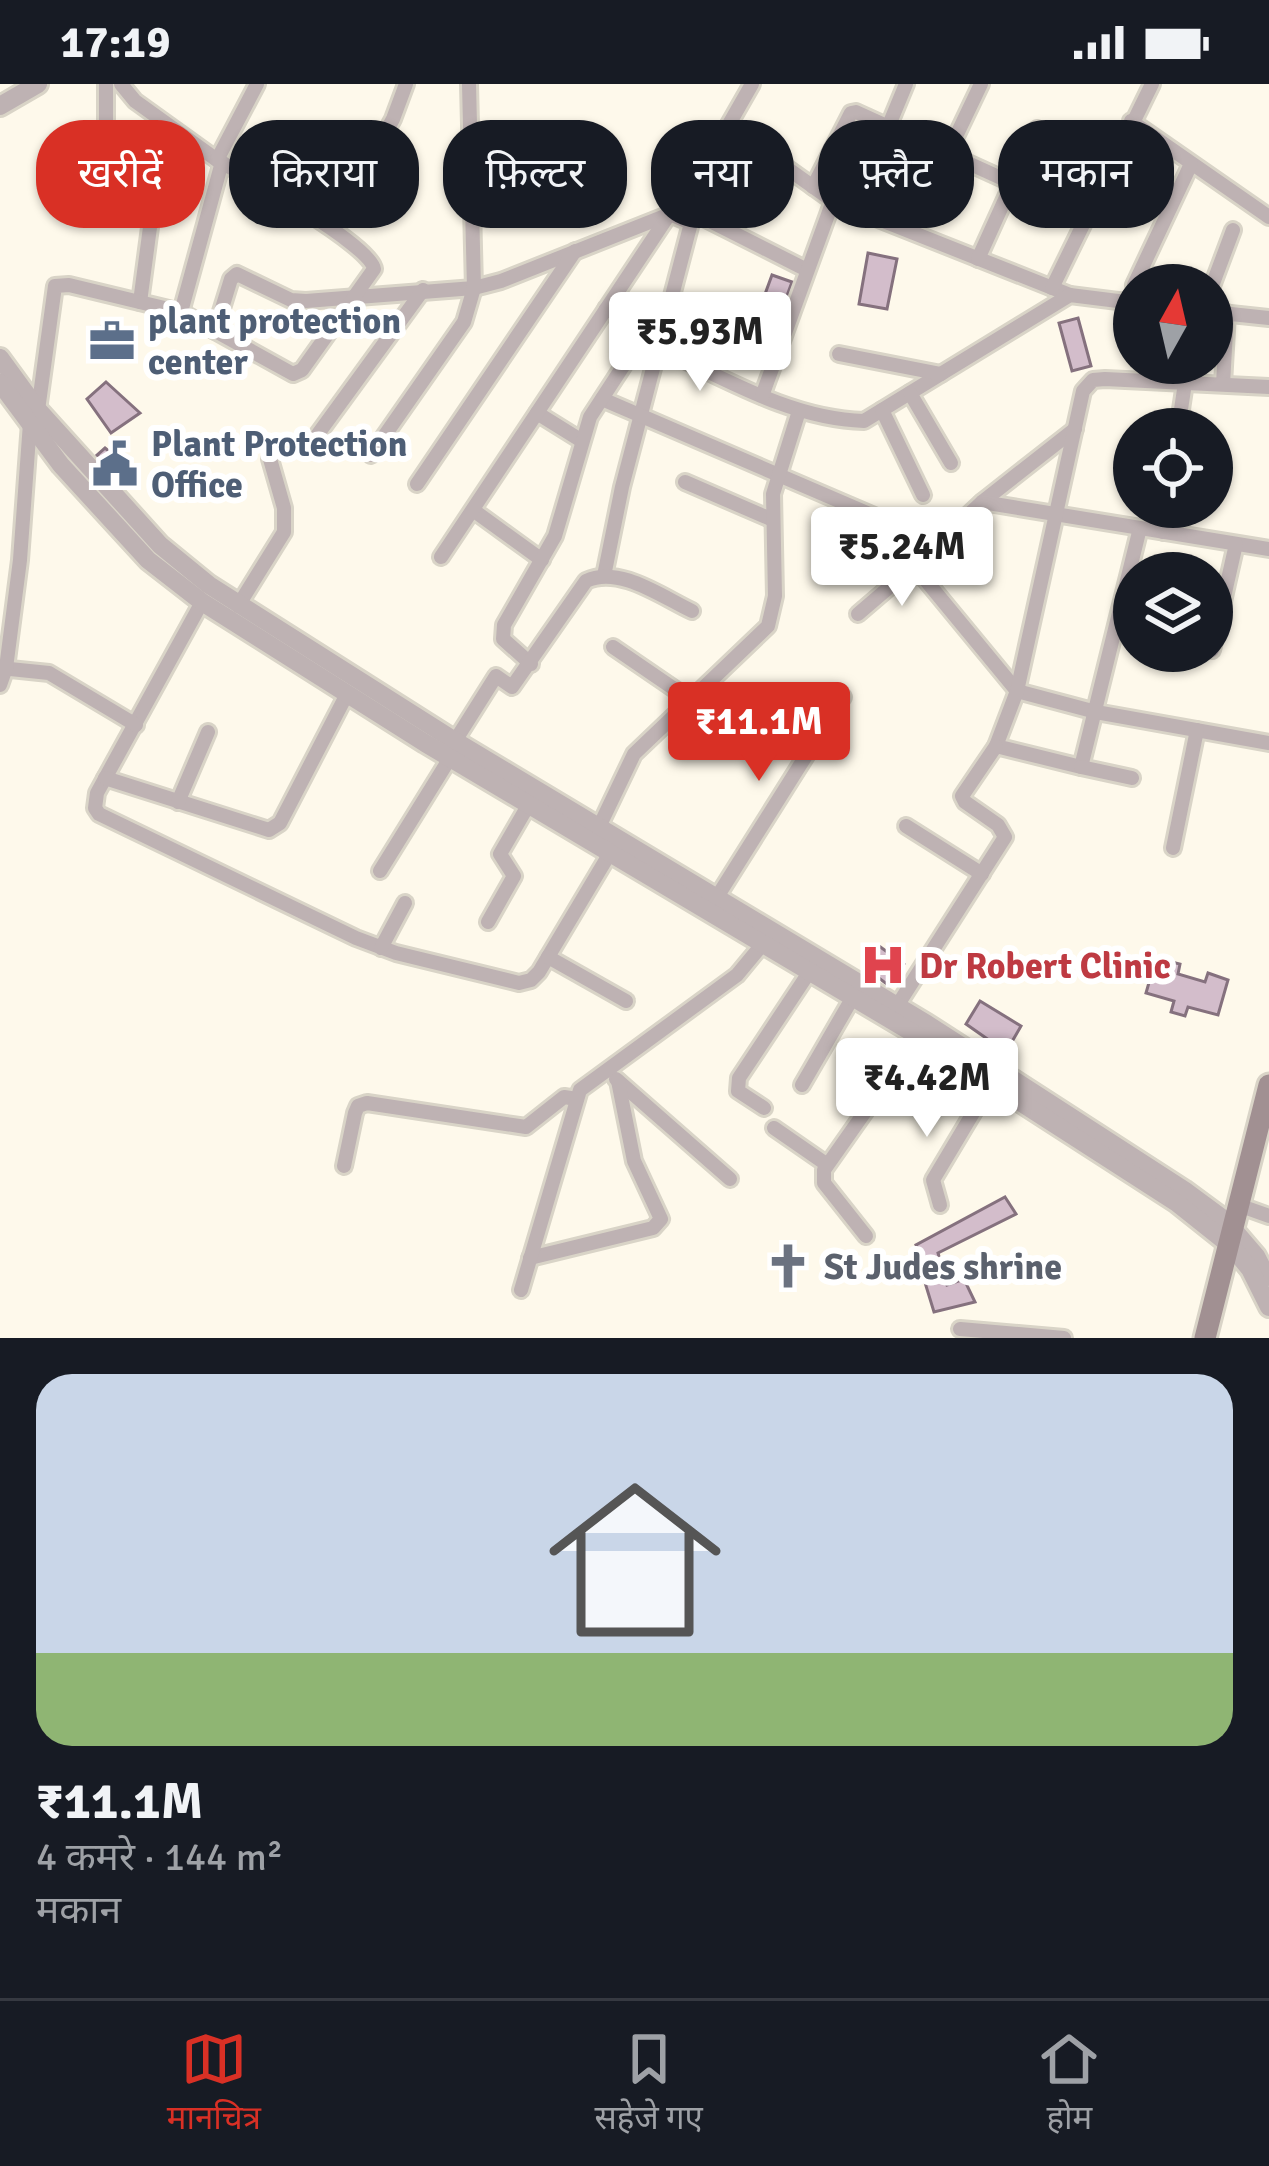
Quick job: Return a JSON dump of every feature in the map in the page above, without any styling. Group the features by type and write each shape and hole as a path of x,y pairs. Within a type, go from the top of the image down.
{"main road":[{"path":"1205,1338 1269,1085"}],"street":[{"path":"0,106 38,84"},
{"path":"106,84 106,120"},
{"path":"0,685 55,286 181,312 287,373 298,374 374,269 374,261 297,206 220,161 136,101 121,84"},
{"path":"181,312 220,161 256,84"},
{"path":"392,120 406,84"},
{"path":"370,455 464,322 474,288 469,84"},
{"path":"731,120 752,84"},
{"path":"891,120 906,84"},
{"path":"964,120 981,84"},
{"path":"1132,120 1152,84"},
{"path":"848,120 851,113 864,112 879,120"},
{"path":"1174,152 1269,217"},
{"path":"1144,264 1191,164"},
{"path":"794,173 818,190"},
{"path":"814,187 818,179"},
{"path":"978,259 998,214"},
{"path":"215,331 231,279 237,274 291,300 474,288 651,221"},
{"path":"140,302 150,228"},
{"path":"441,557 661,228"},
{"path":"604,576 656,337 689,228"},
{"path":"724,228 808,270"},
{"path":"762,396 823,228"},
{"path":"900,228 1070,295 1113,300"},
{"path":"1052,288 1080,228"},
{"path":"1220,264 1233,230"},
{"path":"417,484 575,251"},
{"path":"318,434 423,290"},
{"path":"606,309 762,396 799,410 864,421 1070,295"},
{"path":"1233,314 1269,318"},
{"path":"531,664 502,633 562,516 582,441 602,399 656,337"},
{"path":"839,354 941,374"},
{"path":"0,358 61,465 148,560 202,602 316,664 453,750 599,827 614,845 768,937 897,1006 991,1083 1256,1256 1269,1281"},
{"path":"897,1006 1001,845 1004,831 962,796 996,746 1017,691 1083,391 1093,380 1113,381"},
{"path":"0,383 160,545 316,664 347,694 430,736"},
{"path":"1222,384 1269,386"},
{"path":"910,393 952,464"},
{"path":"602,399 881,519"},
{"path":"599,827 634,754 768,626 775,596 776,474 799,410"},
{"path":"881,410 923,495"},
{"path":"537,412 582,441"},
{"path":"858,614 982,502 1076,428"},
{"path":"238,607 284,532 284,508 270,459"},
{"path":"685,482 773,520"},
{"path":"982,502 1113,523"},
{"path":"472,510 542,560"},
{"path":"1081,767 1140,528 1269,549"},
{"path":"1163,532 1164,528"},
{"path":"1233,557 1236,544"},
{"path":"914,566 1017,691 1096,712 1269,743"},
{"path":"380,871 496,676 512,688 586,581 620,578 692,611"},
{"path":"202,602 105,778 95,801 99,814 309,918 381,947 519,983 531,980 548,957 614,845"},
{"path":"613,647 688,699"},
{"path":"3,668 50,673 136,724"},
{"path":"105,778 260,829 275,828 347,694"},
{"path":"717,898 843,697"},
{"path":"1173,848 1197,730"},
{"path":"178,802 208,732"},
{"path":"996,746 1132,778"},
{"path":"453,750 529,804 717,898 810,971 922,1030 1199,1200 1233,1239 1269,1307"},
{"path":"488,922 514,876 500,858 502,850 529,804"},
{"path":"906,826 982,874"},
{"path":"381,947 405,903"},
{"path":"521,1290 577,1099 586,1083 614,1076 737,975 768,937"},
{"path":"548,957 626,1000"},
{"path":"764,1108 738,1091 739,1078 810,971"},
{"path":"802,1085 853,997"},
{"path":"866,1236 824,1183 826,1164 922,1030"},
{"path":"614,1076 730,1179"},
{"path":"530,1258 653,1228 661,1219 634,1161 614,1076"},
{"path":"940,1205 933,1180 991,1083"},
{"path":"344,1166 355,1113 367,1103 526,1127 564,1097 577,1099"},
{"path":"774,1128 826,1164"},
{"path":"1241,1206 1269,1216"},
{"path":"959,1329 1064,1338"}],"building":[{"path":"868,253 897,259 887,309 859,304"},
{"path":"772,275 792,282 781,312 761,305"},
{"path":"1078,318 1091,366 1072,371 1059,323"},
{"path":"102,326 132,335 126,349 96,342"},
{"path":"106,382 140,413 111,433 87,399"},
{"path":"105,448 127,466 116,476 97,455"},
{"path":"879,946 904,964 888,985 863,966"},
{"path":"1156,958 1180,964 1178,974 1205,982 1208,973 1228,980 1218,1015 1188,1007 1185,1016 1171,1012 1174,1001 1146,993"},
{"path":"980,1001 1021,1026 1006,1052 966,1024"},
{"path":"1005,1197 1016,1214 938,1253 947,1285 964,1279 975,1302 934,1312 916,1245"}],"place":[{"name":"plant protection center","path":"112,341"},
{"name":"Plant Protection Office","path":"115,464"},
{"name":"Dr Robert Clinic","path":"883,965"},
{"name":"St Judes shrine","path":"788,1266"}]}
